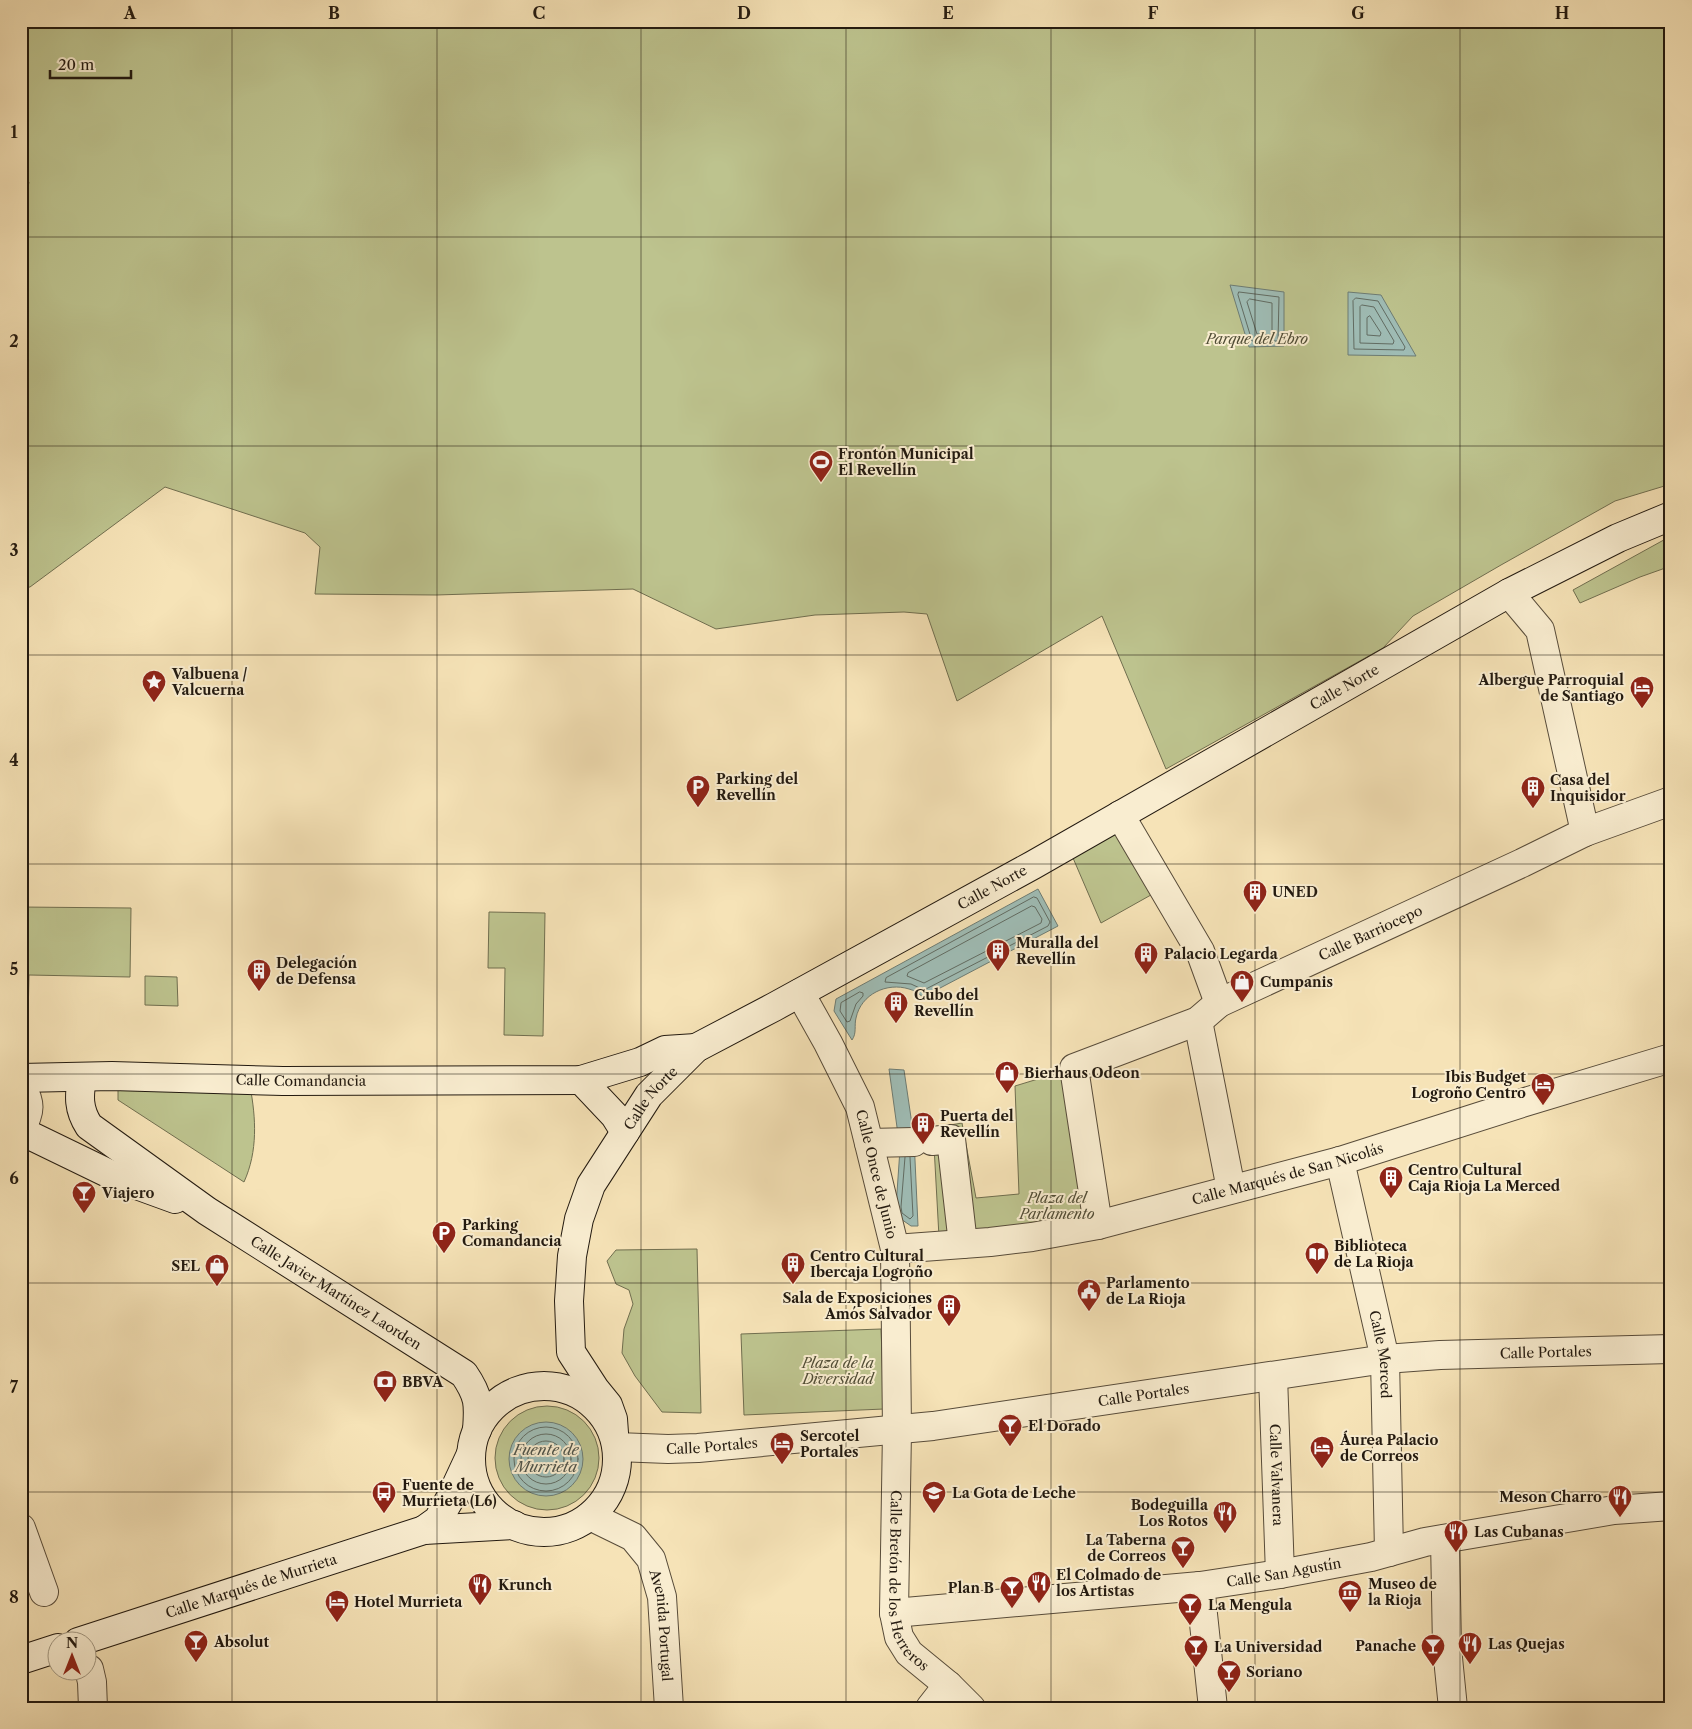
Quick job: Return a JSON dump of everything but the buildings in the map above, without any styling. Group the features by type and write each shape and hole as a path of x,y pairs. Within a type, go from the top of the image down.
{"street":[{"name":"Calle Norte","path":"615,1440 613,1419 608,1405 571,1352 569,1301 572,1256 578,1220 591,1185 649,1095 696,1048 1033,865 1509,593 1618,538 1671,516"},
{"path":"1509,593 1540,630 1585,832"},
{"name":"Calle Barriocepo","path":"1098,1225 1074,1068 1198,1021 1219,1003 1585,832 1671,801"},
{"path":"1120,815 1200,951 1219,1003"},
{"name":"Calle Once de Junio","path":"800,993 860,1107 895,1248 896,1430"},
{"path":"1198,1021 1231,1190"},
{"name":"Calle Comandancia","path":"21,1078 112,1076 283,1081 581,1080 640,1062 665,1050 696,1048"},
{"name":"Calle Marqués de San Nicolás","path":"895,1248 990,1242 1032,1237 1098,1225 1340,1161 1671,1058"},
{"name":"Calle Javier Martínez Laorden","path":"82,1077 80,1103 84,1118 89,1126 207,1211 464,1374 475,1391 479,1410 474,1441"},
{"path":"581,1080 615,1116 625,1132"},
{"path":"21,1084 27,1096 29,1112 21,1131"},
{"name":"Calle Javier Martínez Laorden","path":"21,1131 120,1178 207,1211"},
{"path":"869,1143 923,1142 951,1139 963,1244"},
{"name":"Calle Merced","path":"1340,1161 1385,1359 1389,1552"},
{"name":"Calle Portales","path":"615,1440 668,1449 896,1430 1004,1417 1385,1359 1440,1355 1671,1350"},
{"name":"Calle Valvanera","path":"1273,1376 1280,1574"},
{"path":"550,1385 570,1390 589,1400 603,1415 615,1440 617,1466 613,1485 599,1508 590,1516 576,1525 561,1530 545,1532 529,1530 498,1517 481,1495 474,1481 472,1467 474,1441 486,1415 498,1402 512,1393 527,1387 550,1385"},
{"name":"Calle Bretón de los Herreros","path":"896,1430 894,1613 898,1637 909,1653 948,1685 971,1708"},
{"name":"Calle Marqués de Murrieta","path":"424,1530 438,1520 447,1505 474,1441"},
{"name":"Calle San Agustín","path":"894,1613 1200,1586 1280,1574 1371,1557 1425,1542 1614,1510 1671,1506"},
{"name":"Avenida Portugal","path":"590,1516 633,1537 651,1560 662,1597 669,1708"},
{"name":"Calle Marqués de Murrieta","path":"98,1636 424,1530 514,1525"},
{"path":"21,1528 44,1592"},
{"path":"1445,1539 1447,1648 1452,1708"},
{"path":"1200,1586 1213,1708"},
{"path":"21,1660 48,1651"},
{"path":"92,1682 94,1708"},
{"path":"930,1708 948,1685"}],"green space":[{"name":"Parque del Ebro","path":"21,21 1671,21 1671,484 1615,501 1501,565 1413,616 1383,648 1166,769 1102,616 957,701 927,614 904,612 815,615 716,629 633,589 436,595 315,594 320,547 305,533 165,487 30,587 21,588 21,224 29,182 21,179"},
{"path":"1671,536 1671,566 1580,603 1573,590"},
{"path":"1118,831 1158,891 1101,923 1073,858"},
{"path":"21,907 131,908 130,977 29,975 28,1019 21,1019"},
{"path":"489,912 545,913 543,1036 504,1035 505,968 488,968"},
{"path":"145,976 177,977 178,1006 145,1005"},
{"name":"Plaza del Parlamento","path":"1074,1068 1100,1239 1034,1248 940,1255 933,1128 962,1123 976,1198 1019,1194 1015,1086"},
{"path":"118,1084 250,1086 255,1134 252,1158 244,1182 118,1100"},
{"path":"697,1249 701,1413 662,1412 635,1376 622,1353 624,1329 633,1304 629,1290 616,1284 607,1261 616,1250"},
{"name":"Plaza de la Diversidad","path":"881,1329 884,1409 744,1415 741,1334"},
{"path":"547,1406 567,1410 576,1414 584,1421 591,1429 595,1438 599,1458 595,1478 591,1487 584,1495 576,1502 567,1506 547,1510 527,1506 518,1502 510,1495 503,1487 499,1478 495,1458 499,1438 503,1429 510,1421 518,1414 527,1410"}],"water":[{"path":"1230,285 1284,292 1284,346 1249,347"},
{"path":"1348,292 1381,295 1416,356 1348,355"},
{"path":"1038,889 1058,926 923,997 913,990 901,987 892,987 876,992 863,1002 859,1010 852,1040 834,1011 836,999"},
{"path":"889,1069 904,1070 914,1138 918,1226 911,1226 901,1219 896,1207 900,1149"},
{"name":"Fuente de Murrieta","path":"546,1422 560,1425 572,1433 580,1445 583,1459 580,1473 572,1485 560,1493 546,1496 532,1493 520,1485 512,1473 509,1459 512,1445 520,1433 532,1425"}],"place":[{"name":"Frontón Municipal El Revellín","path":"821,483"},
{"name":"Valbuena / Valcuerna","path":"154,703"},
{"name":"Albergue Parroquial de Santiago","path":"1642,709"},
{"name":"Parking del Revellín","path":"698,808"},
{"name":"Casa del Inquisidor","path":"1533,809"},
{"name":"UNED","path":"1255,913"},
{"name":"Muralla del Revellín","path":"998,972"},
{"name":"Palacio Legarda","path":"1146,975"},
{"name":"Delegación de Defensa","path":"259,992"},
{"name":"Cumpanis","path":"1242,1003"},
{"name":"Cubo del Revellín","path":"896,1024"},
{"name":"Bierhaus Odeon","path":"1007,1094"},
{"name":"Ibis Budget Logroño Centro","path":"1543,1106"},
{"name":"Puerta del Revellín","path":"923,1145"},
{"name":"Centro Cultural Caja Rioja La Merced","path":"1391,1199"},
{"name":"Viajero","path":"84,1214"},
{"name":"Parking Comandancia","path":"444,1254"},
{"name":"Biblioteca de La Rioja","path":"1317,1275"},
{"name":"Centro Cultural Ibercaja Logroño","path":"793,1285"},
{"name":"SEL","path":"217,1287"},
{"name":"Parlamento de La Rioja","path":"1089,1312"},
{"name":"Sala de Exposiciones Amós Salvador","path":"949,1327"},
{"name":"BBVA","path":"385,1403"},
{"name":"El Dorado","path":"1010,1447"},
{"name":"Sercotel Portales","path":"782,1465"},
{"name":"Áurea Palacio de Correos","path":"1322,1469"},
{"name":"Fuente de Murrieta (L6)","path":"384,1514"},
{"name":"La Gota de Leche","path":"934,1514"},
{"name":"Meson Charro","path":"1620,1518"},
{"name":"Bodeguilla Los Rotos","path":"1225,1534"},
{"name":"Las Cubanas","path":"1456,1553"},
{"name":"La Taberna de Correos","path":"1183,1569"},
{"name":"El Colmado de los Artistas","path":"1039,1604"},
{"name":"Krunch","path":"480,1606"},
{"name":"Plan B","path":"1012,1609"},
{"name":"Museo de la Rioja","path":"1350,1613"},
{"name":"Hotel Murrieta","path":"337,1623"},
{"name":"La Mengula","path":"1190,1626"},
{"name":"Absolut","path":"196,1663"},
{"name":"Las Quejas","path":"1470,1665"},
{"name":"Panache","path":"1433,1667"},
{"name":"La Universidad","path":"1196,1668"},
{"name":"Soriano","path":"1229,1693"}]}
